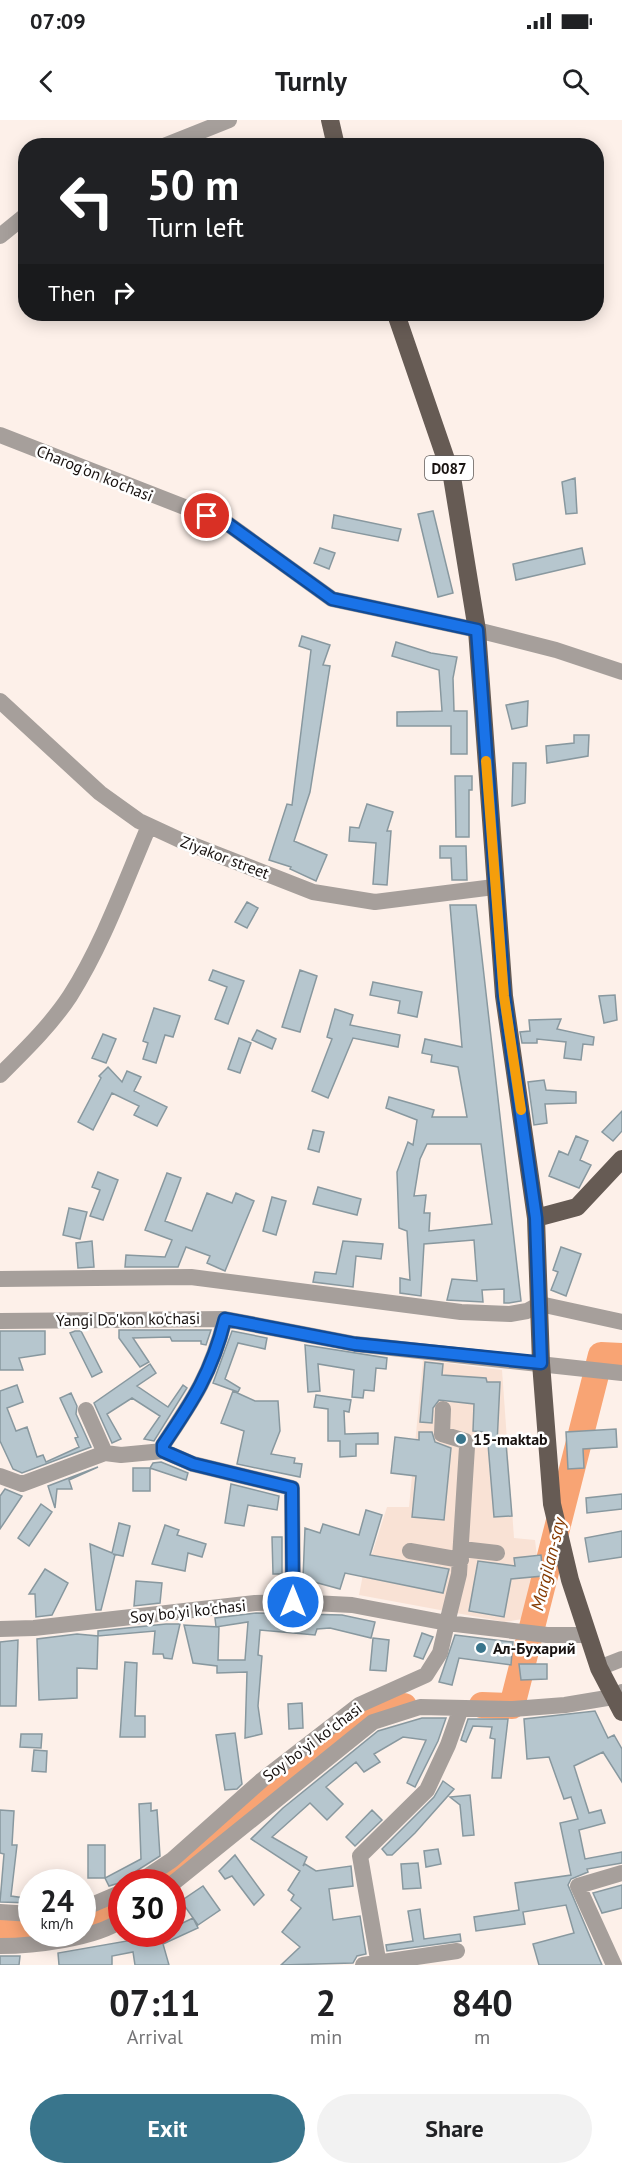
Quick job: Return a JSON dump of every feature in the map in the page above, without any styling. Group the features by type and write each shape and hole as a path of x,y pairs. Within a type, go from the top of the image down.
{"main road":[{"path":"330,120 334,138"},
{"name":"D087","path":"398,321 452,477 477,630 494,887 504,996 536,1218 541,1363 552,1504 570,1580 598,1668 619,1700"},
{"path":"536,1218 577,1207 622,1159"}],"street":[{"path":"184,138 230,120"},
{"path":"3,229 18,220"},
{"name":"Charog'on ko'chasi","path":"0,435 228,524 332,599 477,630 556,650 622,672"},
{"name":"Ziyakor street","path":"0,701 100,793 149,826 313,892 375,902 494,887"},
{"path":"0,1075 29,1046 69,997 93,951 149,826"},
{"path":"0,1279 191,1277 461,1312 510,1314 527,1311 540,1304 622,1322"},
{"path":"163,1451 163,1445 200,1391 216,1354 225,1319"},
{"name":"Yangi Do'kon ko'chasi","path":"0,1321 225,1319 355,1344 622,1373"},
{"name":"Soy boʻyi koʻchasi","path":"158,1869 172,1860 269,1774 359,1705 426,1675 440,1653 461,1554 467,1444 442,1434 443,1409"},
{"path":"86,1410 105,1453"},
{"path":"0,1476 22,1484 105,1453 121,1455 163,1451 193,1464 292,1488 293,1602"},
{"path":"410,1551 461,1554 497,1553"},
{"name":"Soy bo'yi ko'chasi","path":"0,1629 34,1628 255,1604 293,1602 352,1605 447,1623"},
{"path":"447,1623 548,1635 588,1635"},
{"path":"598,1668 622,1659"},
{"name":"Soy boʻyi koʻchasi","path":"186,1873 374,1722 420,1707 523,1708 619,1700"},
{"path":"457,1951 373,1964 360,1856 427,1790 448,1745 461,1708"},
{"path":"614,1965 578,1886 622,1873"},
{"path":"0,1912 18,1913"},
{"path":"0,1946 23,1946 62,1940 108,1927"}],"shaded area":[{"name":"15-maktab","path":"423,1360 502,1370 514,1538 535,1540 544,1615 505,1622 359,1595 367,1554 372,1554 387,1507 409,1507"}],"building":[{"path":"575,478 577,513 566,514 562,482"},
{"path":"433,511 453,593 438,597 418,514"},
{"path":"334,515 401,529 398,541 332,528"},
{"path":"320,548 335,553 329,569 314,563"},
{"path":"582,548 585,564 516,580 513,564"},
{"path":"302,636 330,645 323,665 330,666 310,792 294,841 327,855 316,881 290,869 291,867 269,860 287,804 292,805 311,650 299,646"},
{"path":"396,642 431,653 457,657 453,678 454,711 467,711 467,754 451,754 451,726 397,726 397,712 442,711 439,670 392,656"},
{"path":"528,701 527,726 512,729 506,705"},
{"path":"574,735 589,735 588,756 547,763 546,746 574,743"},
{"path":"513,763 526,763 525,803 512,806"},
{"path":"455,776 472,776 472,790 469,790 469,837 456,837"},
{"path":"367,804 393,812 387,831 391,831 387,885 373,884 376,843 349,841 350,827 359,828"},
{"path":"440,846 466,846 467,880 452,880 451,858 440,858"},
{"path":"247,902 258,908 247,928 235,922"},
{"path":"450,905 476,905 521,1301 504,1303 504,1289 482,1290 483,1302 447,1300 452,1279 477,1281 474,1240 424,1244 421,1296 400,1293 400,1278 410,1280 407,1231 399,1228 397,1172 408,1142 413,1145 417,1120 386,1108 389,1097 434,1110 432,1117 467,1117 458,1067 431,1062 432,1055 422,1053 425,1039 462,1047","holes":["427,1144 481,1144 492,1224 429,1231 430,1213 424,1213 426,1195 414,1196 420,1159"]},
{"path":"213,970 244,981 228,1024 215,1019 227,987 209,980"},
{"path":"300,970 317,976 300,1032 282,1027"},
{"path":"373,982 422,992 417,1017 398,1013 400,1001 370,995"},
{"path":"615,995 617,1020 604,1023 599,996"},
{"path":"154,1008 180,1016 173,1037 165,1035 156,1063 143,1059 148,1043 143,1041"},
{"path":"335,1009 353,1015 350,1025 400,1035 398,1047 353,1038 328,1098 312,1091 332,1039 327,1037"},
{"path":"561,1019 557,1029 594,1037 593,1045 583,1044 581,1060 564,1058 566,1042 537,1039 537,1043 522,1043 520,1032 530,1031 529,1020"},
{"path":"257,1030 276,1039 272,1049 252,1040"},
{"path":"103,1034 116,1039 106,1063 92,1058"},
{"path":"239,1038 251,1043 240,1073 228,1069"},
{"path":"108,1067 122,1082 127,1071 141,1077 134,1091 167,1107 157,1126 134,1115 139,1106 112,1093 93,1130 78,1122 101,1078 99,1076"},
{"path":"544,1080 546,1090 576,1092 576,1103 545,1104 547,1123 534,1125 528,1082"},
{"path":"622,1111 622,1131 613,1141 602,1132"},
{"path":"313,1130 324,1132 319,1152 308,1149"},
{"path":"576,1136 588,1141 580,1160 591,1165 579,1188 549,1176 559,1151 568,1155"},
{"path":"98,1172 118,1180 103,1220 90,1216 100,1190 92,1187"},
{"path":"167,1173 181,1178 165,1221 192,1231 207,1193 232,1203 236,1193 254,1201 225,1271 207,1263 210,1256 186,1247 178,1267 125,1267 126,1255 165,1257 172,1240 145,1230"},
{"path":"318,1187 361,1199 357,1215 313,1204"},
{"path":"272,1197 286,1201 276,1235 263,1231"},
{"path":"69,1208 87,1212 80,1239 63,1235"},
{"path":"92,1241 94,1267 78,1268 76,1243"},
{"path":"343,1241 383,1244 381,1259 356,1256 353,1287 313,1282 315,1272 336,1274"},
{"path":"561,1247 581,1254 566,1296 551,1290 558,1272 553,1270"},
{"path":"119,1330 211,1330 206,1345 201,1344 201,1341 172,1341 170,1337 133,1338 149,1362 140,1367 119,1338"},
{"path":"0,1331 45,1331 45,1354 19,1358 23,1370 0,1370"},
{"path":"81,1331 102,1372 92,1377 70,1333"},
{"path":"232,1331 267,1338 265,1349 238,1343 225,1379 240,1388 238,1392 213,1383"},
{"path":"305,1345 387,1358 386,1369 376,1368 374,1391 364,1390 363,1398 352,1397 354,1370 318,1364 320,1391 308,1392"},
{"path":"425,1362 443,1364 442,1375 486,1378 487,1382 500,1382 497,1444 506,1443 512,1516 494,1517 487,1432 473,1431 474,1404 439,1400 433,1408 432,1423 420,1422"},
{"path":"150,1364 156,1373 137,1386 168,1407 183,1385 187,1388 154,1441 144,1439 160,1416 132,1398 107,1414 121,1439 112,1443 94,1403"},
{"path":"17,1385 23,1402 7,1408 16,1431 27,1427 37,1457 43,1455 46,1462 79,1447 75,1438 78,1437 60,1398 71,1393 77,1406 76,1414 91,1447 22,1473 13,1469 0,1441 0,1391"},
{"path":"233,1391 255,1401 278,1401 280,1431 271,1454 295,1458 294,1463 302,1464 300,1477 237,1464 244,1431 221,1423"},
{"path":"316,1395 351,1400 349,1412 344,1411 345,1434 378,1433 378,1444 356,1444 356,1456 340,1457 340,1441 328,1441 328,1409 314,1407"},
{"path":"616,1429 617,1447 583,1449 584,1468 568,1469 566,1432"},
{"path":"419,1432 432,1432 435,1442 451,1448 444,1520 412,1517 416,1476 391,1473 395,1437 419,1440"},
{"path":"161,1462 188,1473 186,1480 150,1468 153,1463"},
{"path":"98,1467 69,1480 72,1489 57,1489 55,1508 48,1486"},
{"path":"133,1468 150,1468 150,1491 133,1491"},
{"path":"231,1484 279,1496 277,1510 248,1505 244,1526 225,1523"},
{"path":"5,1489 22,1496 0,1529 0,1496"},
{"path":"622,1494 622,1509 587,1513 586,1498"},
{"path":"41,1504 52,1512 29,1546 18,1538"},
{"path":"366,1510 382,1515 370,1555 449,1569 443,1593 345,1573 340,1589 303,1579 305,1528 320,1533 323,1524 359,1535"},
{"path":"119,1523 130,1526 123,1556 113,1554 115,1555 101,1610 96,1610 90,1544 112,1553"},
{"path":"165,1525 179,1530 177,1535 206,1544 202,1557 188,1553 185,1571 152,1564"},
{"path":"622,1531 622,1557 589,1562 585,1538"},
{"path":"272,1537 282,1537 282,1574 273,1574"},
{"path":"541,1555 543,1576 511,1579 504,1617 469,1611 478,1561 515,1566 514,1558"},
{"path":"45,1569 68,1583 52,1615 36,1617 35,1594 29,1594"},
{"path":"136,1581 162,1583 160,1603 134,1606"},
{"path":"256,1613 342,1615 375,1622 371,1638 330,1628 317,1629 315,1635 260,1630 258,1655 262,1656 258,1706 262,1734 245,1738 247,1672 217,1673 217,1666 193,1663 184,1625 216,1627 215,1618","holes":["248,1622 245,1660 218,1660 219,1627 217,1627"]},
{"path":"180,1624 172,1659 164,1658 163,1654 153,1654 155,1631 98,1636 98,1631"},
{"path":"422,1633 433,1637 423,1659 414,1656"},
{"path":"77,1634 98,1636 97,1669 77,1668 77,1698 39,1700 37,1639"},
{"name":"Ал-Бухарий","path":"455,1635 513,1642 511,1665 459,1658 452,1685 439,1682"},
{"path":"373,1638 389,1640 386,1671 370,1670"},
{"path":"18,1640 16,1706 0,1706 0,1642"},
{"path":"125,1662 137,1663 135,1716 145,1716 145,1737 120,1737"},
{"name":"Ал-Бухарий","path":"519,1664 547,1664 547,1679 521,1680"},
{"path":"302,1703 303,1728 289,1729 288,1704"},
{"path":"595,1711 608,1738 614,1735 622,1749 622,1782 603,1752 574,1766 589,1813 601,1810 605,1823 579,1830 585,1859 622,1852 622,1863 587,1869 588,1872 571,1879 568,1885 602,1965 539,1965 533,1944 574,1933 566,1905 523,1912 525,1924 476,1931 474,1917 519,1910 515,1883 571,1875 560,1823 578,1819 571,1797 564,1799 549,1757 527,1759 524,1719"},
{"path":"422,1718 446,1718 438,1741 415,1787 407,1783 426,1740 403,1737 374,1754 380,1762 364,1772 356,1762 326,1787 343,1804 327,1820 310,1803 272,1837 307,1857 303,1866 305,1864 316,1871 351,1866 353,1886 329,1889 333,1920 360,1916 366,1954 357,1956 353,1963 281,1965 300,1947 282,1932 301,1908 291,1900 294,1895 288,1890 300,1871 251,1839 283,1808 378,1731"},
{"path":"468,1719 508,1719 501,1778 492,1778 495,1739 490,1738 492,1727 473,1726 466,1742 461,1740"},
{"path":"235,1733 242,1784 237,1789 225,1790 216,1735"},
{"path":"21,1734 42,1734 41,1748 20,1747"},
{"path":"34,1750 47,1751 46,1772 32,1771"},
{"path":"443,1781 454,1789 415,1833 392,1855 387,1855 382,1849 434,1797"},
{"path":"470,1795 474,1835 463,1836 460,1805 450,1797"},
{"path":"151,1803 151,1811 157,1810 160,1856 139,1869 122,1869 141,1859 139,1804"},
{"path":"0,1810 14,1811 12,1845 17,1845 11,1896 18,1897 18,1903 0,1902 4,1854 0,1853"},
{"path":"372,1810 382,1820 355,1846 346,1837"},
{"path":"88,1845 105,1845 105,1878 96,1878 96,1869 88,1869"},
{"path":"438,1849 441,1864 426,1867 424,1851"},
{"path":"235,1855 264,1895 254,1905 232,1876 225,1879 219,1871"},
{"path":"418,1863 421,1888 403,1889 401,1864"},
{"path":"622,1885 622,1908 602,1913 593,1893"},
{"path":"203,1886 220,1910 198,1925 186,1908 186,1898"},
{"path":"420,1909 424,1939 460,1934 461,1941 387,1951 386,1945 413,1941 408,1911"},
{"path":"193,1918 198,1928 186,1933 186,1921"},
{"path":"108,1944 108,1947 164,1947 169,1965 135,1965 133,1952 112,1956 112,1965 59,1965 58,1953"},
{"path":"0,1956 20,1956 19,1965 0,1965"}],"waterway":[{"name":"Margilan-say","path":"482,1705 512,1706 601,1355 622,1356"},
{"name":"Margilan-say","path":"175,1869 368,1715 404,1706"},
{"name":"Margilan-say","path":"96,1913 108,1911"},
{"name":"Margilan-say","path":"0,1925 18,1926"}],"slow traffic":[{"path":"486,761 504,996 521,1110"}],"place":[{"name":"15-maktab","path":"461,1439"},
{"name":"Ал-Бухарий","path":"481,1648"}],"route":[{"path":"207,516 228,524 332,599 477,630 494,887 504,996 536,1218 541,1363 355,1344 225,1319 216,1354 200,1391 163,1445 163,1451 193,1464 292,1488 293,1602"}]}
